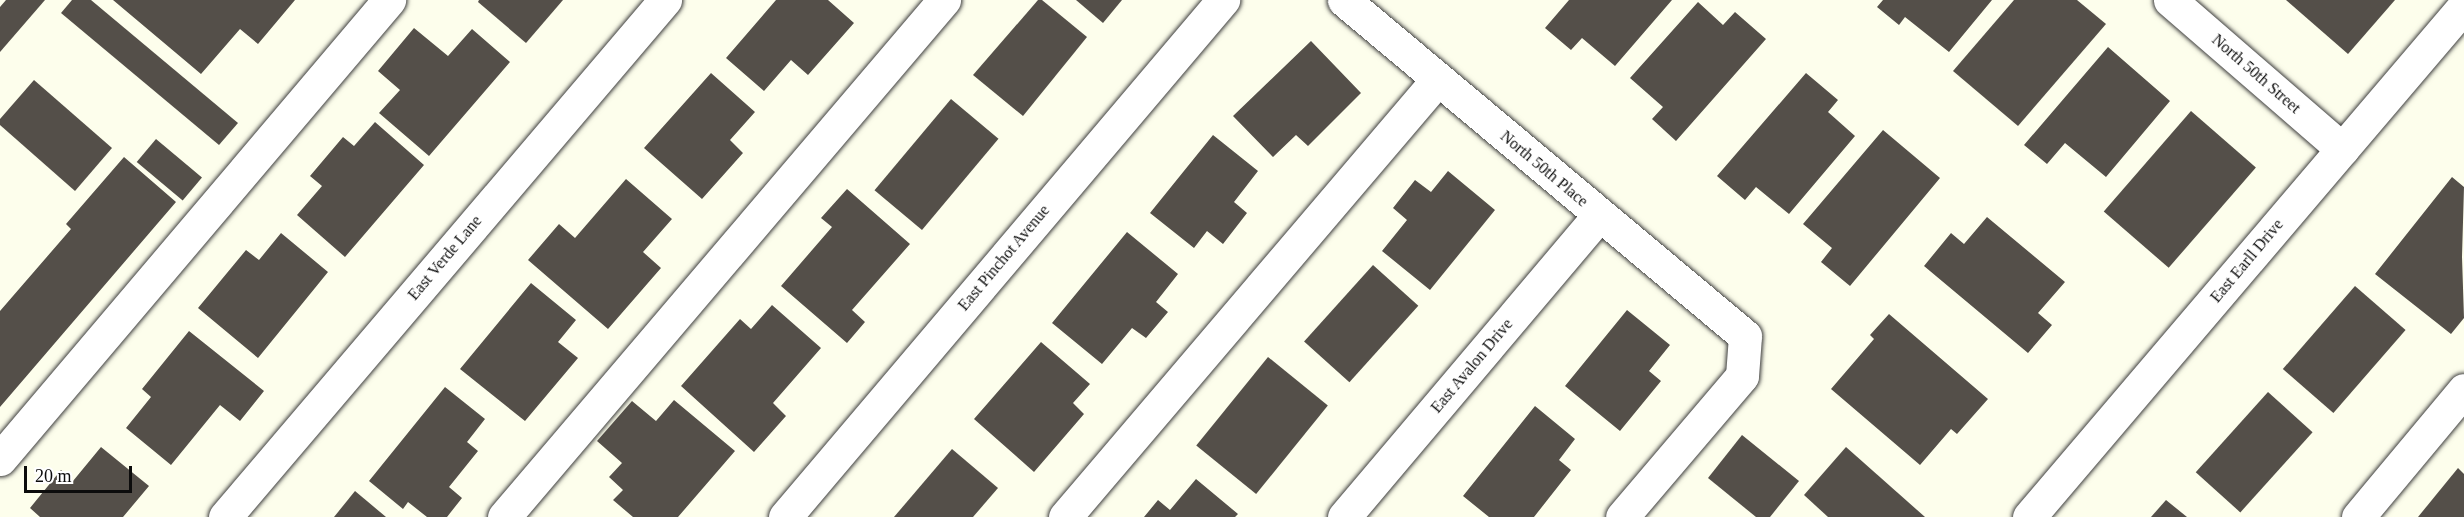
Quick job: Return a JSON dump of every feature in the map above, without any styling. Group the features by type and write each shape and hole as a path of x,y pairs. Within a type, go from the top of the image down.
{"street":[{"path":"0,459 389,0"},
{"name":"East Verde Lane","path":"225,517 665,0"},
{"path":"504,517 944,0"},
{"name":"East Pinchot Avenue","path":"785,517 1223,0"},
{"name":"North 50th Place","path":"1344,0 1745,336 1742,376 1622,517"},
{"name":"North 50th Street","path":"2170,0 2342,149"},
{"name":"East Earll Drive","path":"2029,517 2464,6"},
{"path":"1065,517 1437,80"},
{"name":"East Avalon Drive","path":"1344,517 1599,215"},
{"path":"2358,517 2464,390"}],"building":[{"path":"6,0 45,0 0,52 0,7"},
{"path":"72,0 91,0 238,123 219,145 61,13"},
{"path":"113,0 295,0 258,44 240,29 201,74"},
{"path":"479,0 563,0 526,43 478,2"},
{"path":"776,0 828,0 854,23 808,75 791,60 764,91 726,58"},
{"path":"1038,0 1042,0 1087,37 1023,116 973,75"},
{"path":"1076,0 1122,0 1103,23"},
{"path":"1569,0 1672,0 1615,66 1582,38 1571,50 1545,28"},
{"path":"1883,0 1992,0 1949,52 1905,17 1899,25 1877,7"},
{"path":"2014,0 2077,0 2106,24 2018,126 1953,71"},
{"path":"2286,0 2395,0 2348,54"},
{"path":"1698,2 1723,25 1735,12 1766,39 1676,141 1652,119 1663,107 1630,78"},
{"path":"414,28 448,56 472,29 510,62 429,156 379,113 400,90 378,71"},
{"path":"1311,41 1361,93 1308,146 1296,135 1273,157 1233,116"},
{"path":"2108,47 2170,101 2106,177 2065,143 2047,164 2024,145"},
{"path":"711,73 755,112 730,140 743,153 702,199 644,148"},
{"path":"1806,73 1838,100 1828,112 1855,136 1789,214 1756,187 1745,200 1717,176"},
{"path":"34,80 112,148 75,191 0,125 0,119"},
{"path":"951,99 998,139 922,230 875,190"},
{"path":"2191,111 2256,167 2169,268 2104,211"},
{"path":"375,122 424,165 345,257 297,215 322,186 310,176 343,137 354,146"},
{"path":"1883,130 1940,178 1850,286 1821,262 1832,248 1803,224"},
{"path":"1213,135 1258,171 1234,202 1247,213 1223,244 1207,231 1194,248 1150,213"},
{"path":"156,139 202,178 183,201 137,162"},
{"path":"124,157 176,202 0,407 0,311 71,229 66,224"},
{"path":"1448,171 1495,210 1430,290 1382,251 1407,220 1393,208 1415,180 1431,192"},
{"path":"2452,177 2464,187 2462,257 2464,318 2451,334 2375,274"},
{"path":"626,179 672,219 643,252 661,268 608,329 528,260 559,224 575,238"},
{"path":"847,189 910,244 852,310 865,322 847,343 781,286 832,227 821,218"},
{"path":"1987,217 2065,282 2038,313 2052,325 2028,353 1924,266 1951,233 1964,244"},
{"path":"1127,232 1178,274 1156,302 1168,312 1146,338 1132,328 1102,364 1052,323"},
{"path":"281,233 328,272 258,358 198,308 246,250 259,260"},
{"path":"1373,265 1418,306 1349,382 1304,342"},
{"path":"531,283 576,320 558,342 578,358 525,421 460,369"},
{"path":"2355,286 2406,330 2333,413 2283,369"},
{"path":"772,305 821,348 773,403 786,416 754,452 681,386 740,319 751,329"},
{"path":"1627,310 1670,345 1649,371 1661,381 1620,431 1565,386"},
{"path":"1889,314 1988,399 1957,434 1951,429 1920,465 1831,389 1874,339 1870,335"},
{"path":"189,331 264,391 240,421 220,405 171,465 126,428 151,397 142,389"},
{"path":"1041,342 1090,384 1073,403 1084,414 1034,472 974,419"},
{"path":"1268,357 1328,405 1256,494 1196,446"},
{"path":"445,387 485,419 467,442 478,451 449,487 462,498 447,517 427,517 408,502 403,509 369,481"},
{"path":"2268,392 2313,432 2240,512 2196,472"},
{"path":"674,400 735,451 678,517 633,517 613,500 623,490 609,477 622,463 597,441 632,401 656,421"},
{"path":"1535,406 1575,439 1559,460 1571,470 1534,517 1489,517 1463,496"},
{"path":"1742,435 1799,481 1770,517 1756,517 1708,478"},
{"path":"101,447 149,486 123,517 40,517 30,508 61,470 73,481"},
{"path":"1846,447 1925,517 1828,517 1804,495"},
{"path":"952,449 998,488 973,517 894,517"},
{"path":"2458,468 2464,474 2464,517 2418,517"},
{"path":"1196,479 1238,514 1235,517 1144,517 1158,500 1170,510"},
{"path":"355,491 386,517 334,517"},
{"path":"2166,500 2187,517 2151,517"}]}
